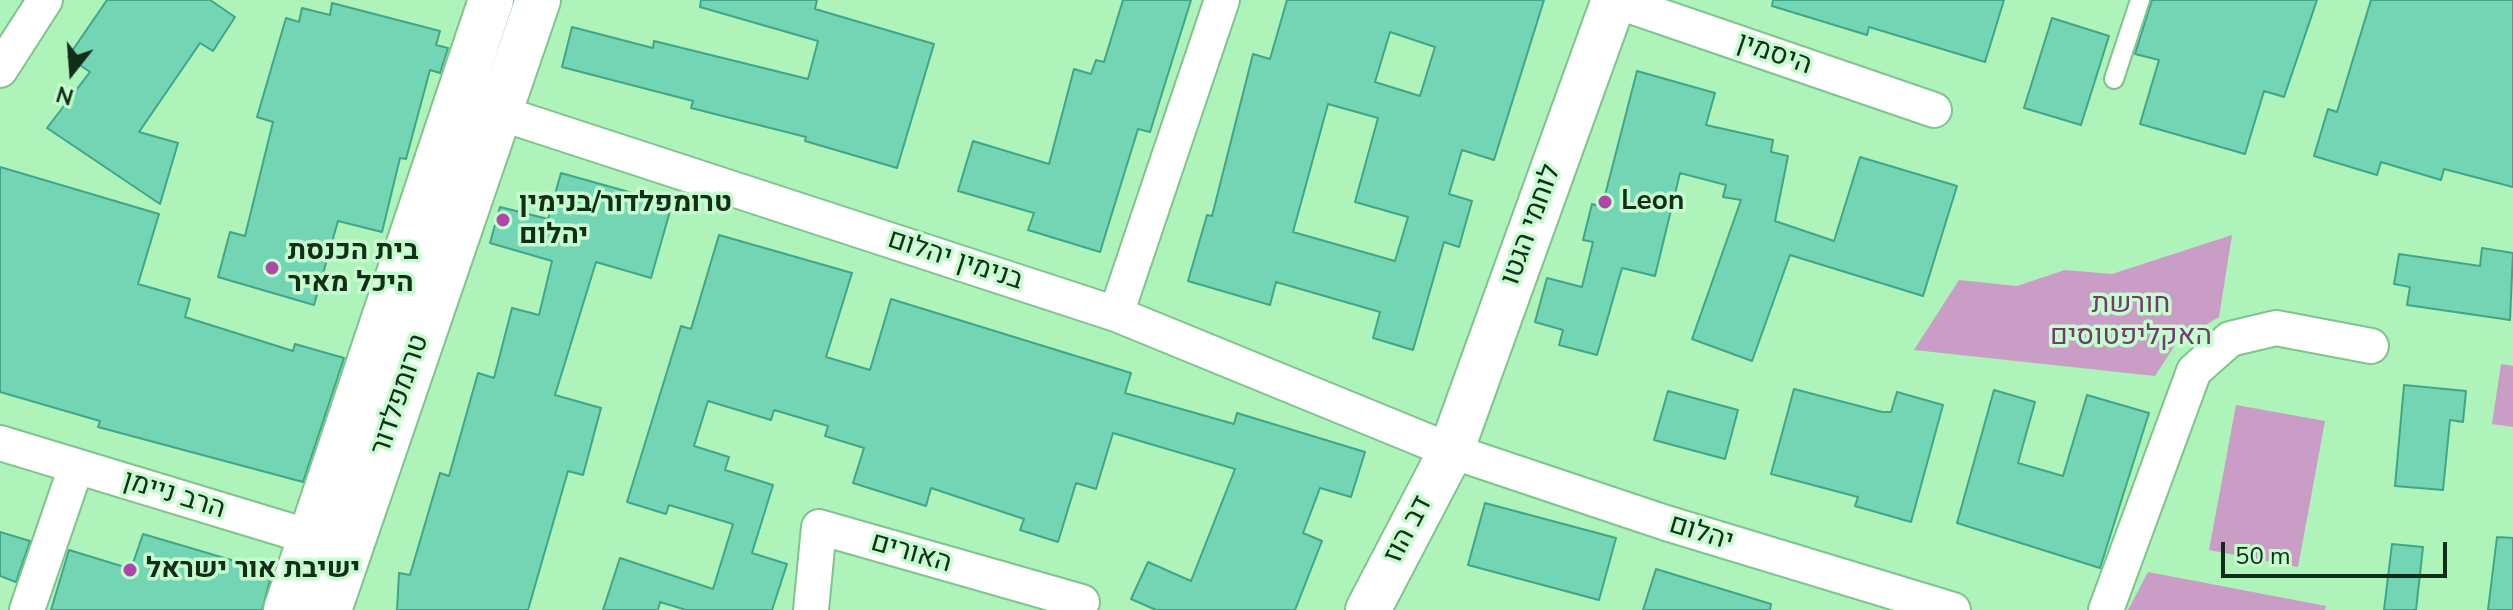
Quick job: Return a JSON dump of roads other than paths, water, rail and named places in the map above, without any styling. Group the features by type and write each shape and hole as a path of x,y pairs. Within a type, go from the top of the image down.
{"main road":[{"name":"טרומפלדור","path":"329,610 330,543 491,0"},
{"name":"טרומפלדור","path":"286,610 330,543 538,0"},
{"name":"לוחמי הגטו","path":"1451,451 1614,0"},
{"name":"דב הוז","path":"1368,610 1451,451"}],"street":[{"path":"0,70 45,0"},
{"path":"1116,314 1222,0"},
{"name":"היסמין","path":"1614,0 1934,110"},
{"path":"468,71 497,112"},
{"name":"בנימין יהלום","path":"497,112 1116,314 1451,451"},
{"path":"2106,610 2194,371 2230,339 2276,328 2371,346"},
{"name":"הרב ניימן","path":"0,443 330,543"},
{"name":"יהלום","path":"1451,451 1666,523 1953,610"},
{"path":"27,610 76,467"},
{"name":"האורים","path":"811,610 819,527 1082,602"}],"lane":[{"path":"2114,79 2140,0"}],"place":[{"name":"Leon","path":"1605,202"},
{"name":"טרומפלדור/בנימין יהלום","path":"503,220"},
{"name":"בית הכנסת היכל מאיר","path":"272,268"},
{"name":"ישיבת אור ישראל","path":"130,570"}],"park label":[{"name":"חורשת האקליפטוסים","path":"2131,321"}]}
